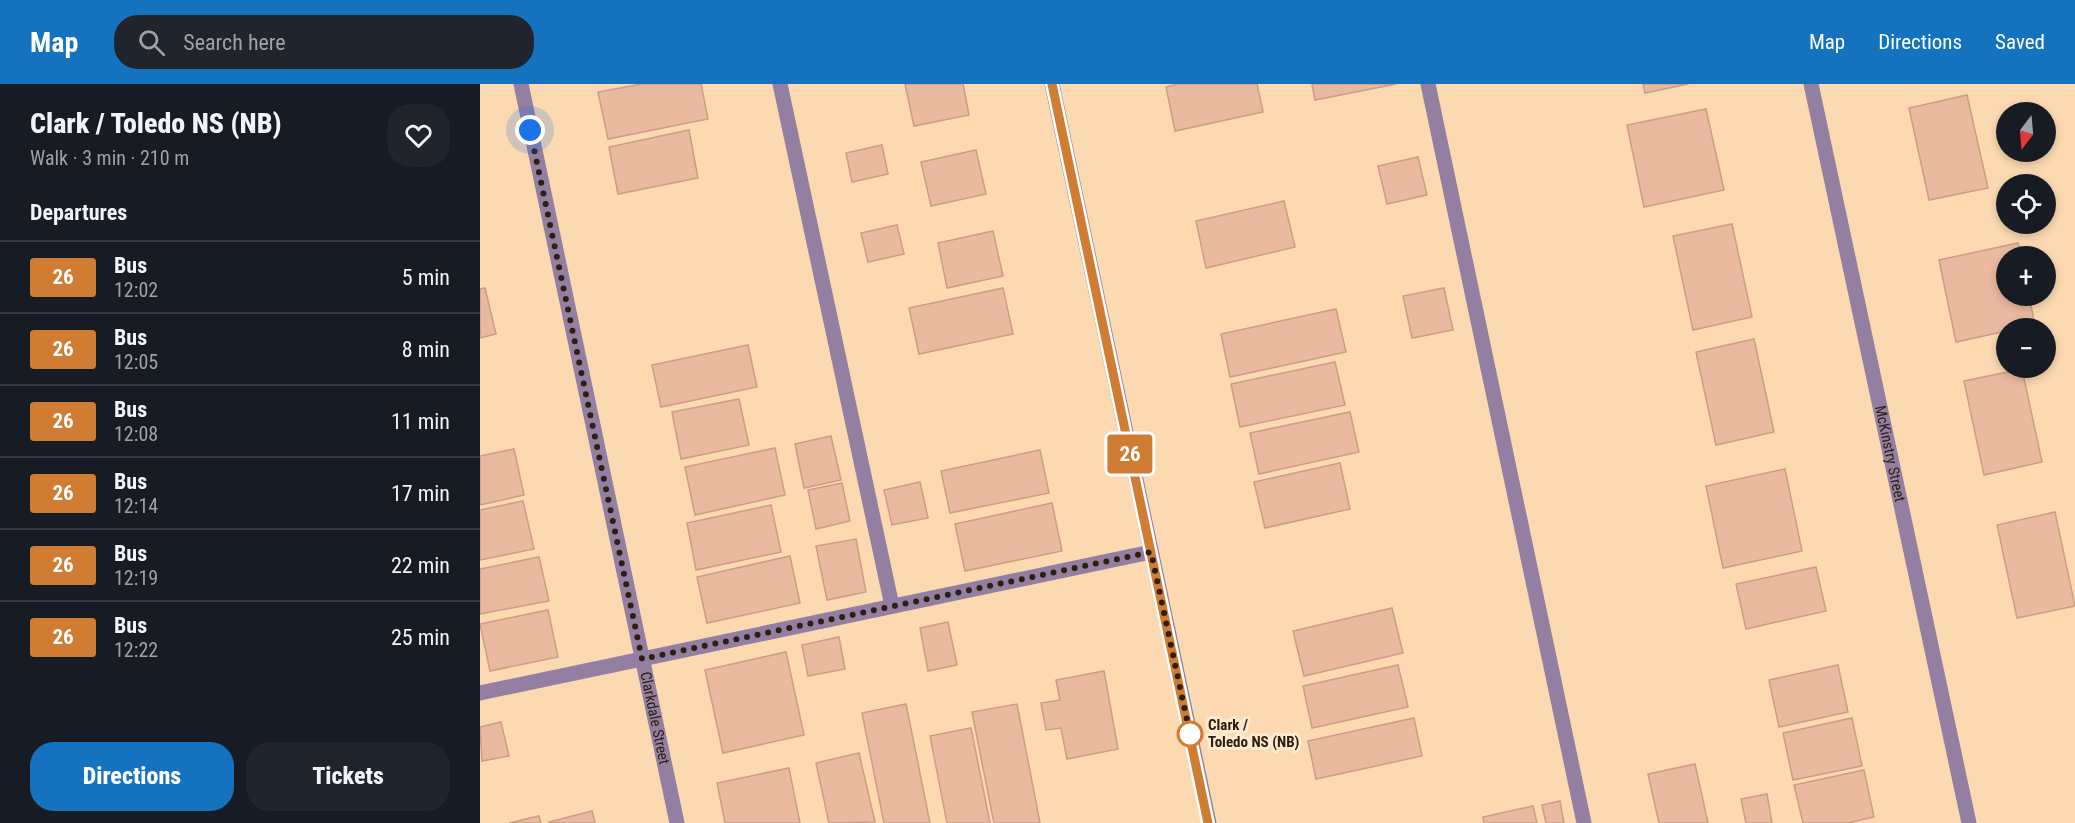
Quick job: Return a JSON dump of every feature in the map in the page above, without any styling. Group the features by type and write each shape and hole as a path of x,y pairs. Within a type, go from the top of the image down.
{"street":[{"name":"Clarkdale Street","path":"521,84 677,823"},
{"path":"780,84 892,606"},
{"path":"1052,84 1209,823"},
{"path":"1428,84 1584,823"},
{"name":"McKinstry Street","path":"1811,84 1969,823"},
{"path":"480,693 1151,552"}],"building":[{"path":"642,84 701,84 708,119 608,139 598,92"},
{"path":"905,84 963,84 969,115 914,126"},
{"path":"1178,84 1257,84 1263,112 1175,131 1166,87"},
{"path":"1312,84 1396,84 1315,100"},
{"path":"1643,84 1688,84 1645,93"},
{"path":"1967,95 1988,188 1929,200 1909,108"},
{"path":"1706,109 1724,190 1644,207 1627,125"},
{"path":"689,130 698,178 618,194 609,147"},
{"path":"882,145 888,174 852,182 846,153"},
{"path":"976,150 986,194 931,206 921,162"},
{"path":"1418,157 1427,195 1387,204 1378,166"},
{"path":"1284,201 1295,247 1206,268 1196,221"},
{"path":"1732,224 1752,317 1693,330 1673,236"},
{"path":"897,225 904,254 868,262 861,233"},
{"path":"993,231 1003,276 947,288 938,243"},
{"path":"1996,248 1996,306 2031,306 2034,318 1996,318 1996,333 1956,342 1939,260"},
{"path":"485,288 496,334 480,338 480,289"},
{"path":"1003,288 1013,334 919,354 909,308"},
{"path":"1444,288 1453,330 1412,338 1403,296"},
{"path":"1336,309 1346,352 1230,377 1221,334"},
{"path":"1754,339 1774,432 1716,445 1696,352"},
{"path":"748,345 757,387 661,407 652,365"},
{"path":"1335,362 1345,405 1240,427 1231,384"},
{"path":"1996,374 1996,378 2024,378 2042,462 1984,475 1964,381"},
{"path":"739,399 749,445 681,459 672,412"},
{"path":"1350,412 1359,452 1259,474 1250,433"},
{"path":"831,436 841,480 804,488 795,444"},
{"path":"775,448 785,495 695,515 685,467"},
{"path":"514,449 524,495 480,505 480,456"},
{"path":"1040,450 1049,493 950,513 941,471"},
{"path":"1340,463 1350,509 1265,528 1254,482"},
{"path":"1785,469 1802,551 1723,568 1706,486"},
{"path":"920,482 928,518 892,525 884,490"},
{"path":"842,483 850,521 816,529 808,490"},
{"path":"523,501 534,549 480,560 480,510"},
{"path":"1052,503 1062,551 965,571 955,524"},
{"path":"771,505 781,552 696,570 687,523"},
{"path":"2055,512 2075,606 2017,618 1997,525"},
{"path":"856,539 866,592 827,600 816,546"},
{"path":"790,556 800,603 707,623 697,577"},
{"path":"539,557 549,601 480,614 480,569"},
{"path":"1816,567 1826,611 1746,629 1736,584"},
{"path":"1392,608 1403,653 1304,676 1293,631"},
{"path":"548,610 558,657 490,671 480,624"},
{"path":"948,622 957,665 928,671 920,628"},
{"path":"839,637 845,669 808,676 802,645"},
{"path":"786,652 804,735 723,753 705,670"},
{"path":"1398,665 1408,707 1312,728 1303,686"},
{"path":"1838,665 1848,712 1779,727 1769,680"},
{"path":"1104,671 1118,749 1067,759 1061,728 1046,730 1041,703 1060,700 1056,680"},
{"path":"906,704 930,823 884,823 862,713"},
{"path":"1017,704 1040,823 994,823 972,712"},
{"path":"1414,718 1422,756 1316,779 1308,741"},
{"path":"1852,718 1862,766 1793,780 1783,733"},
{"path":"501,722 509,756 482,761 480,727"},
{"path":"971,728 990,823 947,823 930,736"},
{"path":"859,753 875,822 829,823 816,763"},
{"path":"1695,764 1708,823 1659,823 1648,774"},
{"path":"789,768 800,823 725,823 717,783"},
{"path":"1864,770 1874,817 1848,823 1803,823 1794,785"},
{"path":"1767,794 1772,823 1746,823 1741,799"},
{"path":"1560,801 1564,823 1546,823 1542,805"},
{"path":"1533,806 1537,823 1484,823 1483,817"},
{"path":"592,811 595,823 549,823 549,822"},
{"path":"539,816 541,823 509,823"}],"bus line":[{"name":"26","path":"1052,84 1208,823"}],"place":[{"name":"Clark / Toledo NS (NB)","path":"1190,734"}],"route":[{"path":"530,130 642,659 1151,552 1190,734"}]}
